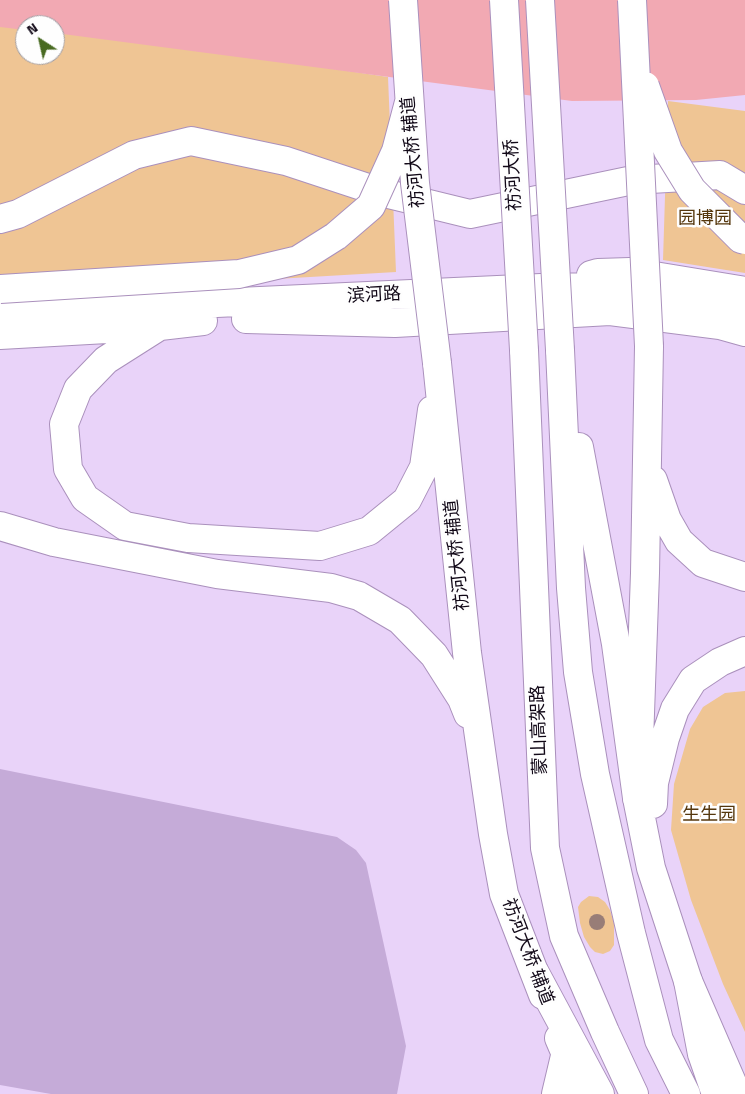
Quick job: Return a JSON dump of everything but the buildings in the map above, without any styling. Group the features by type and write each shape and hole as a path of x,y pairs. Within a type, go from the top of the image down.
{"main road":[{"name":"祊河大桥 辅道","path":"404,0 415,183 437,364 467,653 492,834 504,894 565,1056 583,1094"},
{"name":"祊河大桥","path":"504,0 524,350"},
{"name":"祊河大桥","path":"540,0 560,350"},
{"path":"632,0 649,346 638,798"},
{"path":"635,57 668,151 692,190 745,240"},
{"path":"0,289 240,274 298,260 336,236 371,206 396,151 409,102"},
{"path":"0,219 18,214 134,155 191,141 286,161 380,192 470,214 633,180 720,175 745,190"},
{"path":"541,288 598,273 630,272 745,291"},
{"name":"滨河路","path":"0,313 541,288 602,287 745,312"},
{"name":"滨河路","path":"0,334 160,326 229,318 396,323 610,311 720,325 745,332"},
{"path":"160,326 106,360 78,389 64,424 68,469 86,498 125,526 188,538 320,546 369,531 407,500 424,467 437,364"},
{"name":"蒙山高架路","path":"524,350 544,848 564,936 634,1094"},
{"path":"560,350 616,644 638,798 651,868 688,981 702,1054 728,1089"},
{"path":"560,350 578,672 595,774 631,933 659,1040 686,1094"},
{"path":"647,462 667,520 679,541 703,563 745,577"},
{"path":"0,526 54,542 217,574 330,588 359,596 400,620 434,655 462,699 479,744"},
{"path":"651,868 654,783 665,738 675,709 693,680 720,662 745,651"},
{"path":"535,973 600,1094"},
{"path":"556,1094 565,1056"}],"green space":[{"path":"0,19 15,23 15,65 65,65 65,29 388,77 396,272 0,295"},
{"name":"园博园","path":"668,101 745,111 745,273 663,260"},
{"name":"生生园","path":"745,691 745,1032 723,984 691,900 671,830 674,784 690,729 703,707 725,693"},
{"path":"589,896 598,897 605,902 614,923 614,945 610,951 603,954 595,952 590,947 584,937 580,923 578,907"}],"shaded area":[{"path":"0,0 745,0 745,95 696,100 572,101 65,34 65,15 15,15 15,29 0,27"}]}
